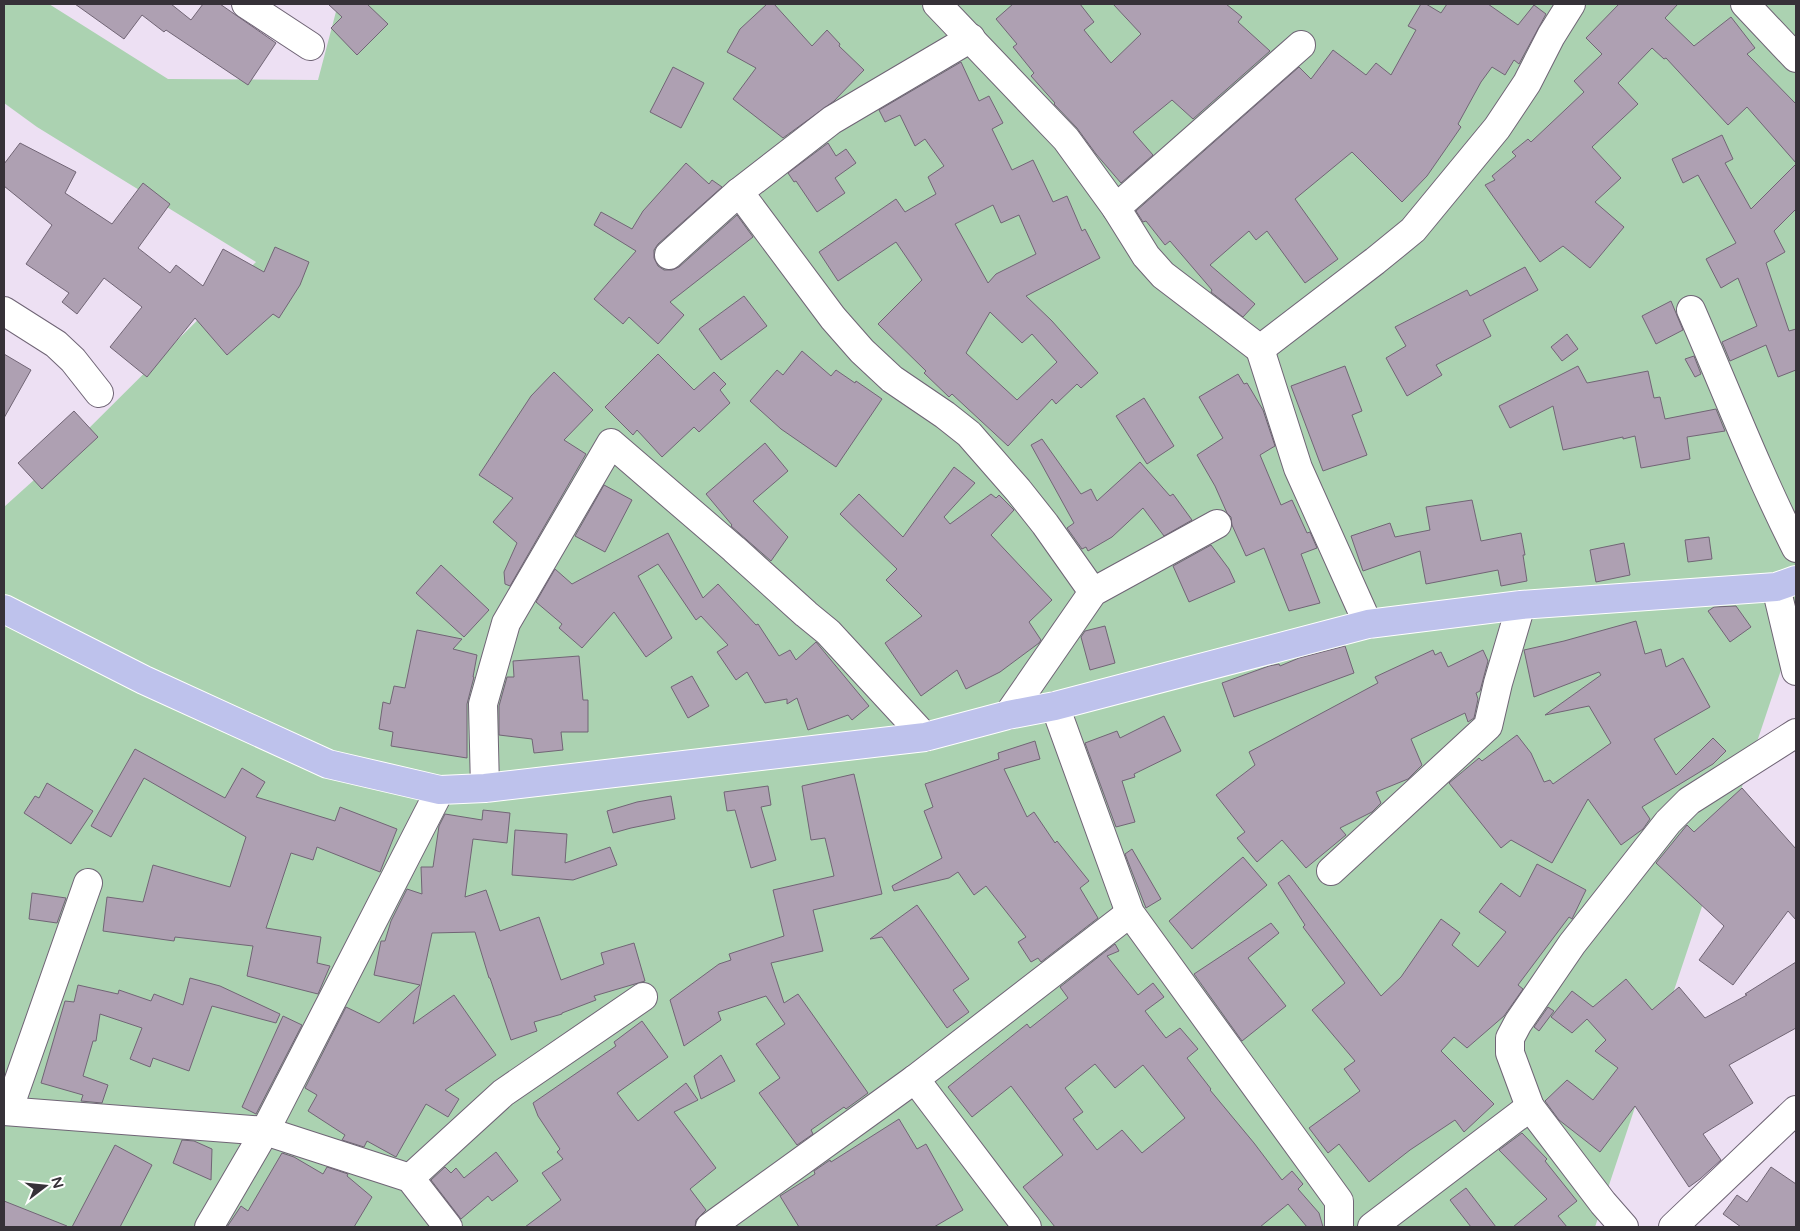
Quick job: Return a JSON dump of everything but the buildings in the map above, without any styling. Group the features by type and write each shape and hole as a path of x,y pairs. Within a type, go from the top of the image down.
{"main road":[{"path":"4,609 144,680 328,764 440,790 485,788 925,737 1008,715 1055,706 1368,624 1521,605 1786,584"}],"street":[{"path":"246,4 310,46"},
{"path":"937,4 1066,139 1116,208 1146,256 1163,275 1260,349 1298,468 1368,624"},
{"path":"1260,349 1413,230 1497,128 1527,83 1551,36 1571,4"},
{"path":"1745,4 1796,58"},
{"path":"669,255 739,192 832,120 971,38"},
{"path":"1116,208 1301,45"},
{"path":"739,192 833,318 862,351 892,379 969,434 1045,524 1093,592"},
{"path":"1691,310 1762,472 1772,500 1796,548"},
{"path":"4,311 56,344 73,360 99,393"},
{"path":"485,788 483,704 506,623 611,443 828,632 925,737"},
{"path":"1008,715 1093,592 1217,524"},
{"path":"1786,584 1796,671"},
{"path":"1331,871 1488,726 1498,683 1521,605"},
{"path":"1055,706 1130,913 1339,1201 1340,1227"},
{"path":"1624,1227 1603,1203 1530,1107 1510,1054 1510,1038 1518,1023 1572,944 1668,822 1689,801 1796,733"},
{"path":"208,1227 265,1131 440,790"},
{"path":"88,883 6,1111 265,1131 410,1178 448,1227"},
{"path":"710,1227 916,1079 1130,913"},
{"path":"410,1178 503,1093 643,997"},
{"path":"916,1079 1026,1227"},
{"path":"1372,1227 1530,1107"},
{"path":"1673,1227 1796,1110"}],"green space":[{"path":"4,4 49,4 168,79 318,80 338,4 1796,4 1796,625 1595,1227 4,1227 4,507 65,452 256,262 37,127 4,103"}]}
